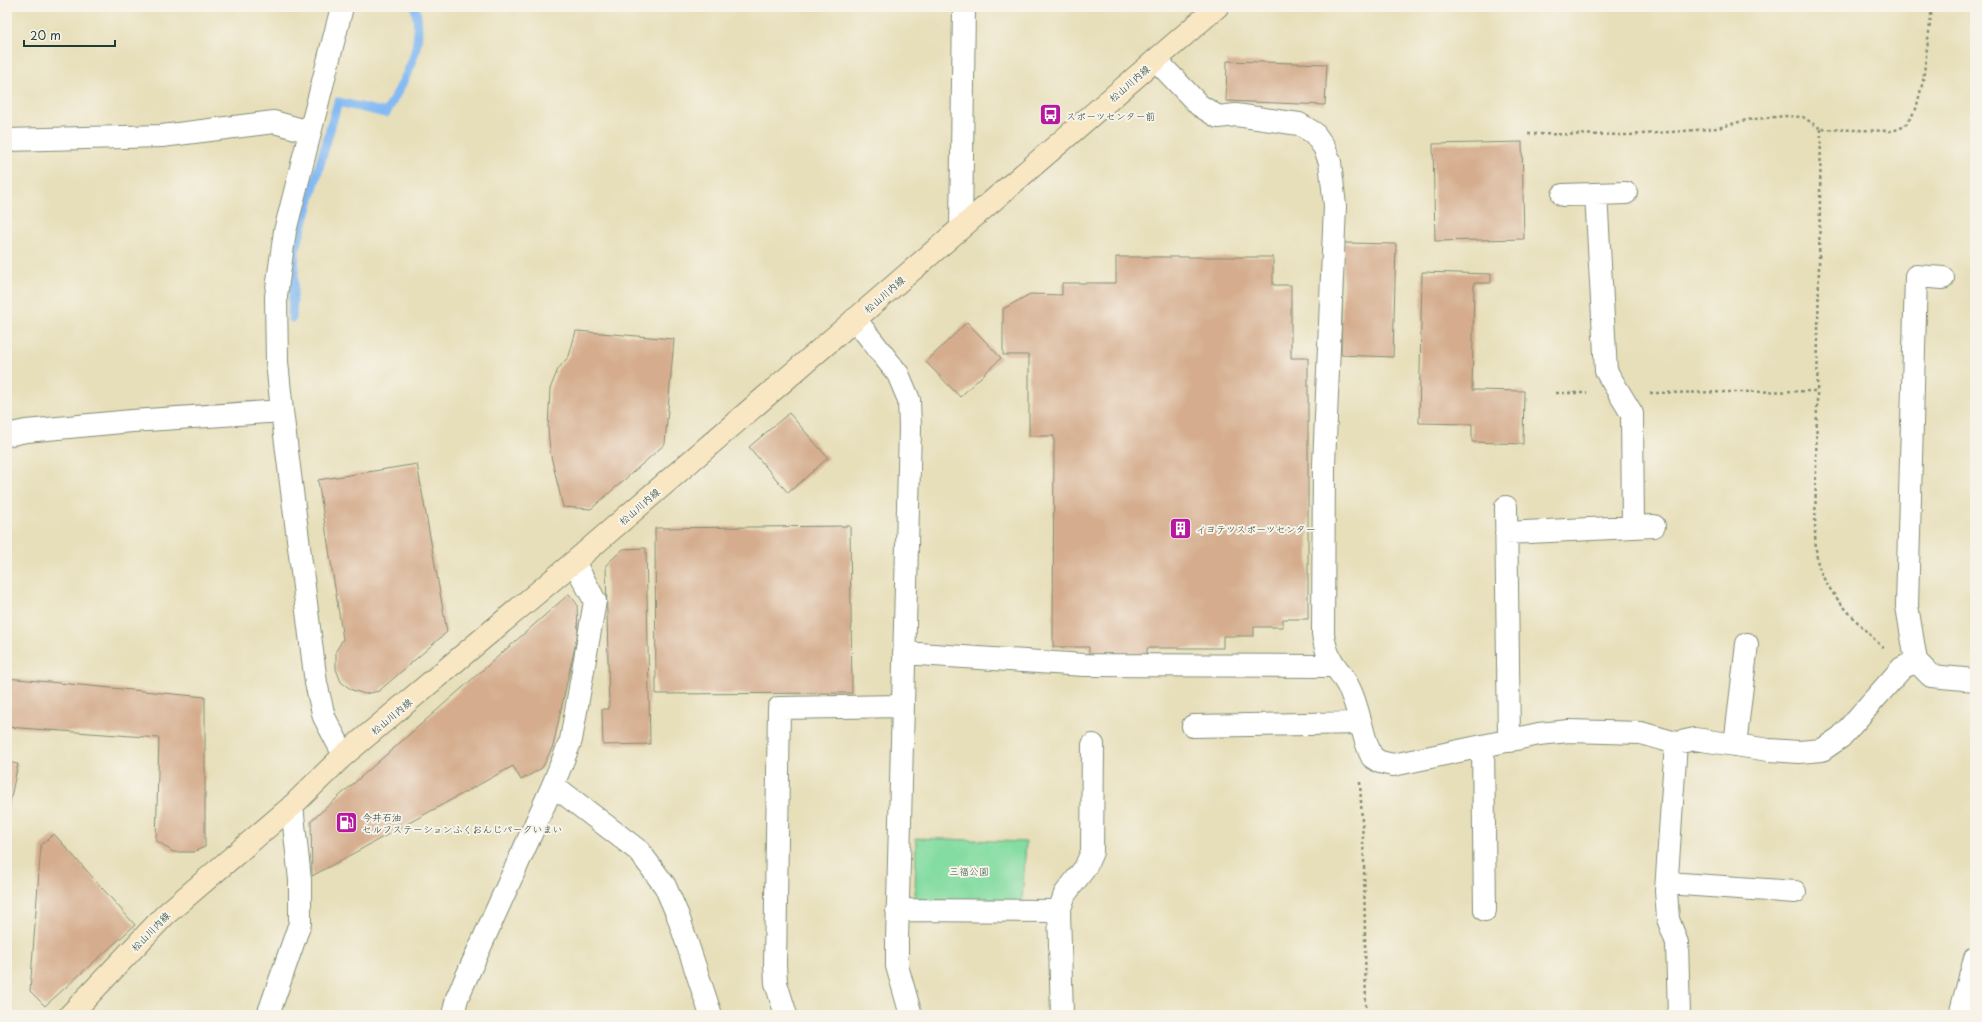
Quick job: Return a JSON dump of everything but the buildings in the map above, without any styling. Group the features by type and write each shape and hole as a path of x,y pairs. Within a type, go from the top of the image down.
{"main road":[{"name":"松山川内線","path":"70,1015 165,915 292,806 344,755 574,562 1217,7"}],"street":[{"path":"342,7 285,231 276,296 277,362 282,411 316,683 324,717 344,755"},
{"path":"961,228 964,7"},
{"path":"1156,60 1199,105 1218,116 1236,115 1299,124 1314,133 1324,147 1330,162 1335,206 1324,464 1323,634 1325,651 1349,686 1372,757 1380,762 1392,765 1539,734 1569,731 1641,733 1676,743 1695,739 1736,746 1799,752 1822,750 1841,737 1909,664 1907,606 1916,276 1943,278"},
{"path":"7,140 162,136 274,122 310,132"},
{"path":"1563,195 1626,193"},
{"path":"1506,533 1644,526 1632,414 1606,371 1596,194"},
{"path":"855,319 898,374 908,400 910,428 897,910 897,966 911,1015"},
{"path":"7,435 132,421 282,411"},
{"path":"1506,507 1509,741"},
{"path":"452,1015 457,998 553,785 571,740 596,601 574,562"},
{"path":"1736,746 1747,644"},
{"path":"904,652 1084,665 1334,666"},
{"path":"1909,664 1931,676 1975,680"},
{"path":"786,1015 776,983 774,965 779,708 903,706"},
{"path":"1193,726 1360,723"},
{"path":"1676,743 1667,883 1668,919 1677,943 1679,1015"},
{"path":"1062,1015 1059,912 1065,894 1085,868 1092,852 1093,745"},
{"path":"1483,746 1485,910"},
{"path":"553,785 639,851 665,886 678,916 711,1015"},
{"path":"268,1015 300,923 300,880 292,806"},
{"path":"1667,883 1795,892"},
{"path":"897,910 1059,912"},
{"path":"1960,1015 1975,958"}],"path":[{"path":"1528,134 1629,135 1718,128 1746,120 1785,116 1803,117 1821,129 1893,131 1905,126 1916,109 1923,81 1932,7"},
{"path":"1821,129 1815,536 1818,564 1842,605 1909,664"},
{"path":"1556,392 1619,393 1817,391"},
{"path":"1366,1015 1364,861 1360,766 1372,757"}],"green space":[{"name":"三福公園","path":"916,838 1026,842 1022,902 915,900"}],"waterway":[{"path":"292,318 295,251 338,102 386,113 406,75 416,49 418,22 415,7"}],"place":[{"name":"スポーツセンター前","path":"1051,115"},
{"name":"イヨテツスポーツセンター","path":"1181,528"},
{"name":"今井石油 セルフステーションふくおんじパークいまい","path":"347,822"}]}
